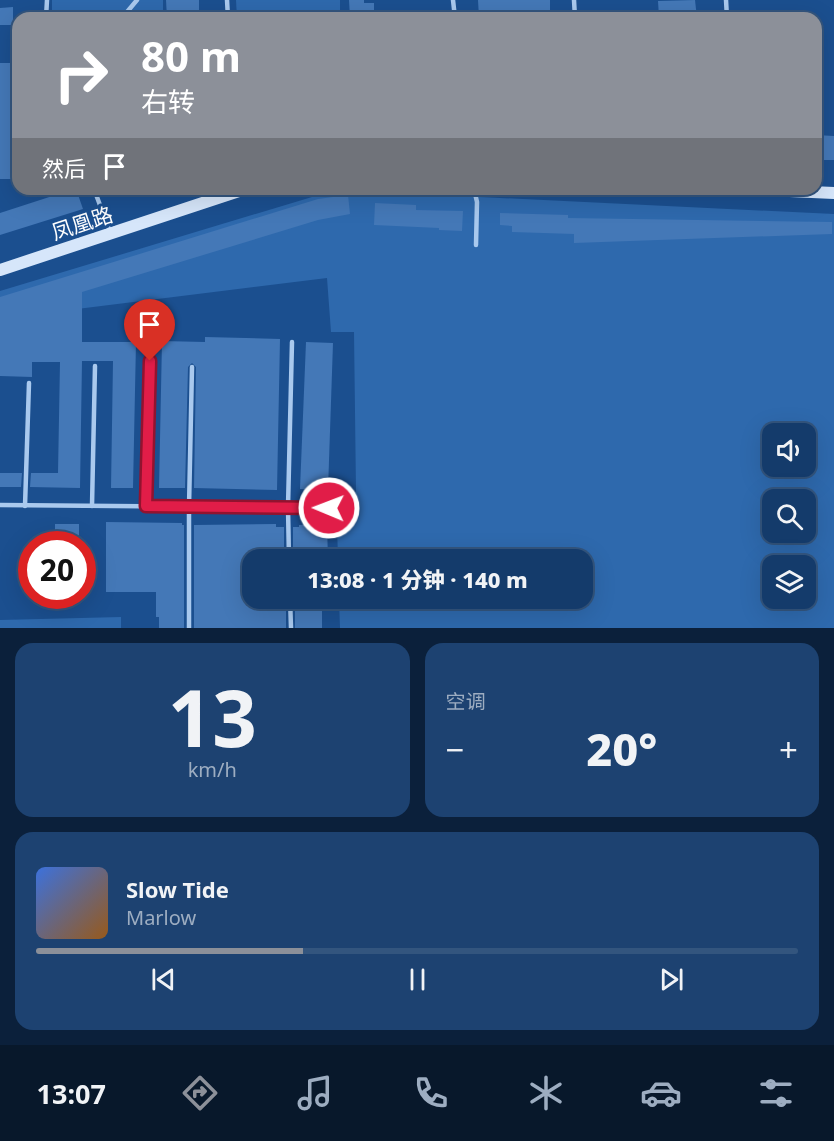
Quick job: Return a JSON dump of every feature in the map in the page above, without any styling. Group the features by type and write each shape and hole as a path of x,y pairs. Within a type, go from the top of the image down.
{"street":[{"name":"凤凰路","path":"0,270 227,195"}],"lane":[{"path":"127,12 137,0"},
{"path":"96,195 111,234"},
{"path":"475,195 476,245"},
{"path":"289,549 292,342"},
{"path":"146,506 150,361"},
{"path":"92,506 95,366"},
{"path":"189,628 192,367"},
{"path":"25,506 28,383"},
{"path":"0,505 329,508"},
{"path":"290,609 291,628"}],"shaded area":[{"path":"52,0 163,0 163,12 52,12"},
{"path":"236,0 340,0 340,12 237,12"},
{"path":"320,195 438,195 834,214 834,628 340,628 339,609 593,609 593,549 338,549 336,492 356,492 354,332 331,332 327,278 53,312 0,346 0,291"},
{"path":"121,617 121,628 0,628 0,620"}],"building":[{"path":"166,0 199,0 199,12 167,12"},
{"path":"349,0 374,3 374,12 350,12"},
{"path":"478,0 550,0 550,12 479,12"},
{"path":"695,0 696,12 659,12 658,1"},
{"path":"13,7 12,25 0,25 0,8"},
{"path":"0,63 12,63 12,179 0,179"},
{"path":"822,135 834,136 834,160 822,160"},
{"path":"56,195 78,195 83,209 0,235 0,213"},
{"path":"348,195 350,214 318,220 82,292 82,342 136,342 133,488 111,488 113,361 82,361 80,488 30,487 31,473 58,473 60,362 32,362 32,377 0,376 0,297 318,199"},
{"path":"375,203 416,205 416,210 463,211 462,231 374,225"},
{"path":"500,213 568,215 568,218 832,222 832,234 574,243 574,234 512,232 512,226 500,225"},
{"path":"205,337 280,339 277,490 194,488 196,367 192,363 188,367 185,488 159,488 162,341 205,342"},
{"path":"306,342 333,343 328,490 300,489"},
{"path":"0,473 22,473 21,487 0,487"},
{"path":"106,522 182,523 184,525 184,628 159,628 159,617 156,617 156,592 106,592"},
{"path":"55,524 79,524 79,531 55,531"},
{"path":"276,524 276,527 284,527 284,549 242,549 242,609 286,609 286,628 194,628 194,525"},
{"path":"327,524 328,549 293,549 293,527 299,527 299,525"},
{"path":"295,609 322,609 322,628 295,628"}],"route":[{"path":"150,361 146,506 329,508"}]}
